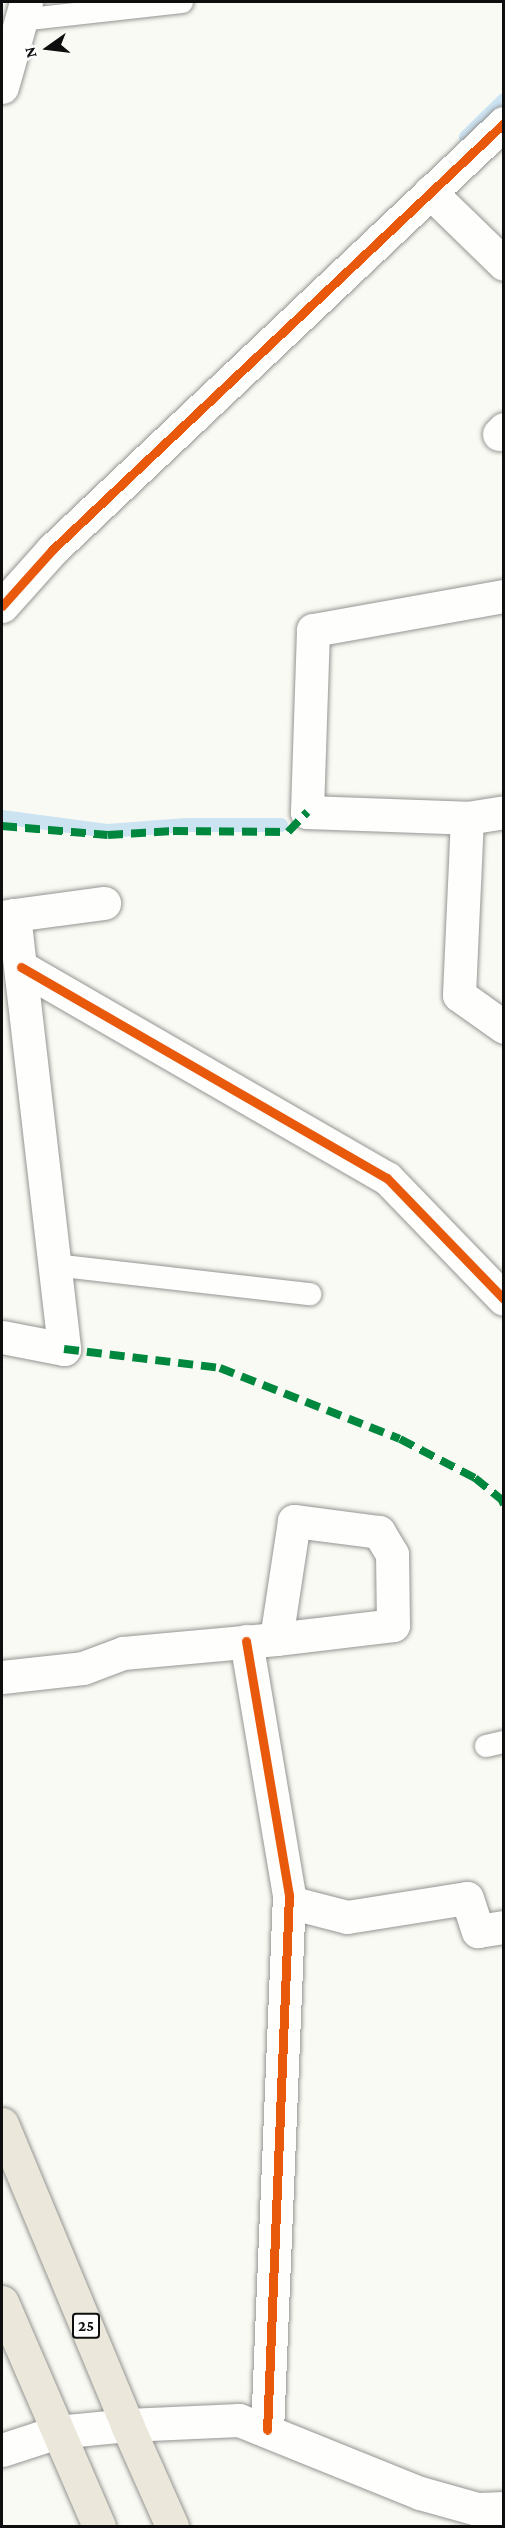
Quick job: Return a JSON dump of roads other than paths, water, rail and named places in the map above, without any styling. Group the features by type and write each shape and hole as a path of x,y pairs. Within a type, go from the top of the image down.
{"main road":[{"name":"25","path":"2,2124 127,2425 172,2526"},
{"path":"2,2302 99,2526"}],"street":[{"path":"2,87 23,11"},
{"path":"2,606 52,550 504,123"},
{"path":"430,192 504,264"},
{"path":"504,596 313,630 307,812 467,818 504,812"},
{"path":"467,818 459,995 504,1027"},
{"path":"2,1337 64,1349 21,967 8,916 104,903"},
{"path":"21,967 387,1178 504,1299"},
{"path":"2,1677 83,1668 123,1653 261,1640 393,1625 392,1554 379,1532 294,1521 261,1640 289,1902 267,2430"},
{"path":"289,1902 347,1917 467,1898 478,1931 504,1927"},
{"path":"2,2450 57,2432 127,2425 239,2420 420,2493 477,2509 504,2508"}],"lane":[{"path":"23,11 182,2"},
{"path":"54,1265 310,1294"}],"waterway":[{"path":"466,137 504,100"},
{"path":"2,817 107,831 187,825 281,825"}]}
